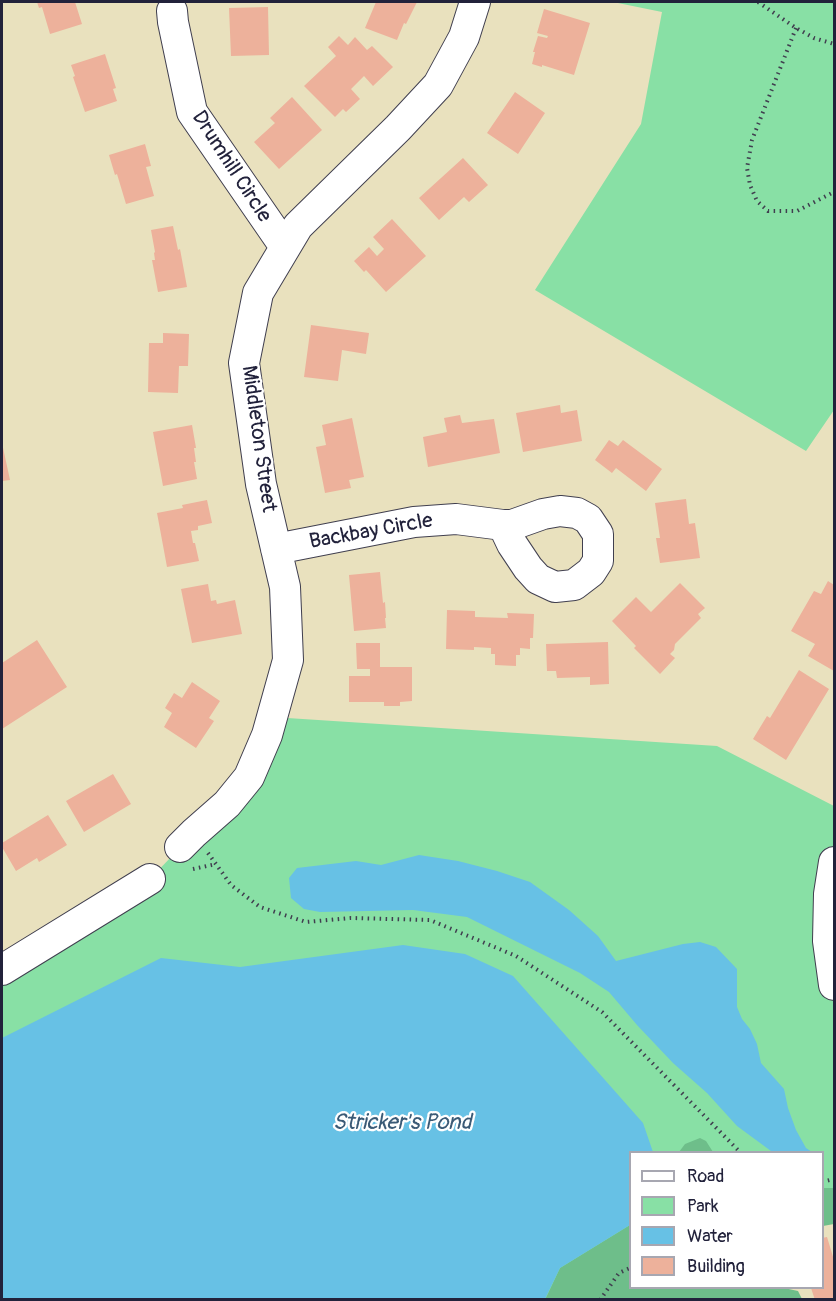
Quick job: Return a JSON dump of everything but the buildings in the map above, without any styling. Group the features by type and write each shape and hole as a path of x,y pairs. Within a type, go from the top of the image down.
{"street":[{"name":"Middleton Street","path":"187,840 227,804 249,777 267,735 288,660 285,587 261,484 244,363 258,293 298,225 398,128 438,85 464,37 475,2"},
{"name":"Drumhill Circle","path":"168,5 192,112 285,247"},
{"name":"Backbay Circle","path":"276,549 414,522 456,519 503,525"},
{"path":"834,862 828,918 828,941 834,986"},
{"path":"2,970 150,879"}],"path":[{"path":"758,2 814,38 834,44"},
{"path":"796,28 752,140 747,168 750,185 757,201 768,211 798,211 834,192"},
{"path":"187,840 231,885 261,907 306,922 351,918 430,920 516,956 602,1012 739,1151"},
{"path":"600,1299 619,1274 629,1269"}],"green space":[{"path":"613,2 834,2 834,410 806,451 535,290 641,124 662,12"},
{"path":"272,717 717,746 834,806 834,1215 824,1220 824,1151 629,1151 629,1289 728,1299 2,1300 2,970 150,879 194,833"},
{"path":"700,1138 706,1141 712,1151 680,1151 685,1144"},
{"path":"824,1188 834,1188 834,1224 824,1226"},
{"path":"629,1226 629,1289 789,1289 798,1291 802,1299 545,1300 560,1268"}],"water":[{"path":"419,855 458,861 530,882 569,910 598,936 616,961 683,944 700,942 716,947 737,969 737,1007 757,1044 761,1063 784,1089 796,1130 806,1148 810,1151 771,1151 737,1126 707,1093 673,1063 609,992 580,973 467,917 413,910 320,912 304,909 291,898 289,878 297,868 356,861 381,865"},
{"name":"Stricker's Pond","path":"403,945 465,954 513,976 643,1123 653,1151 629,1151 629,1226 560,1268 545,1299 2,1299 2,1038 161,958 240,967"}]}
